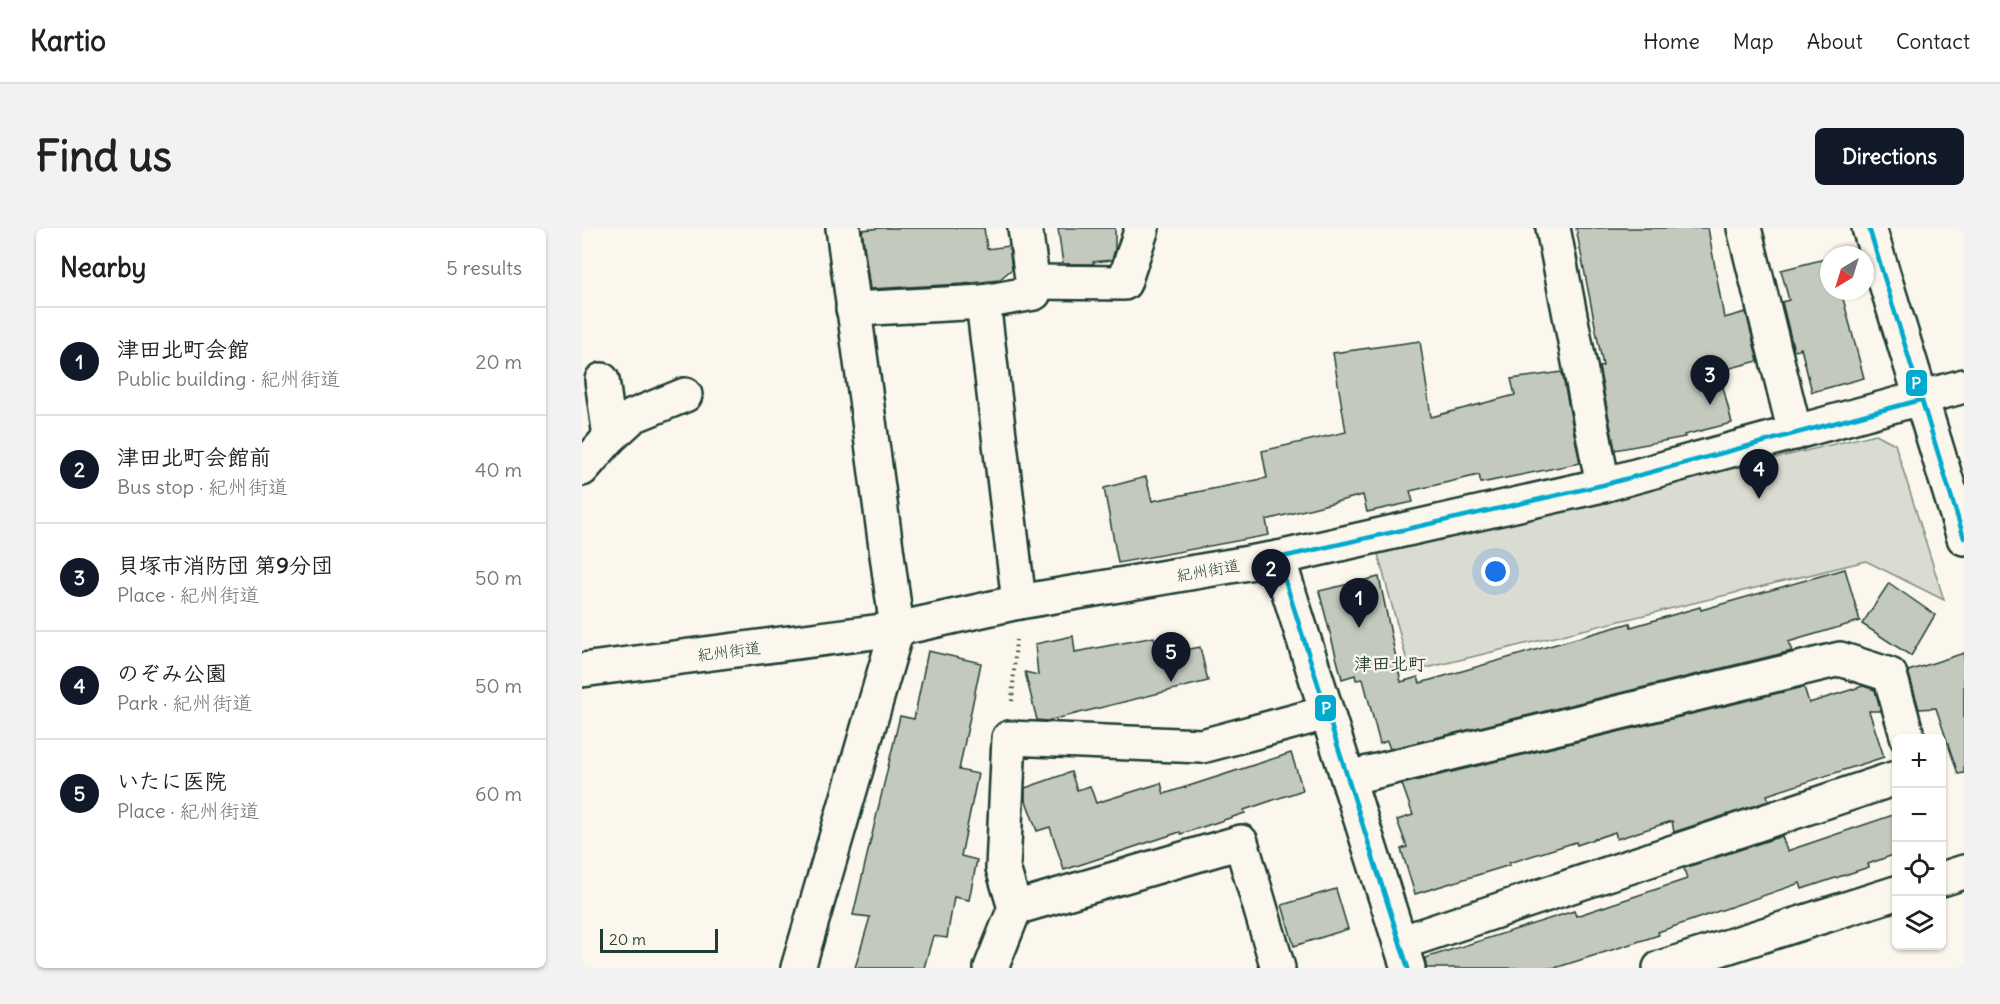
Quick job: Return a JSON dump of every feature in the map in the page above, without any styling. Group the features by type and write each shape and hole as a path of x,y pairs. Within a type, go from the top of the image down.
{"street":[{"path":"798,968 897,629 843,228"},
{"path":"853,309 982,302 1034,293 1025,228"},
{"path":"1032,282 1124,283 1142,228"},
{"path":"1553,228 1603,485"},
{"path":"1744,228 1795,433"},
{"path":"1869,228 1964,537"},
{"path":"982,302 1019,602"},
{"path":"602,380 610,436"},
{"name":"紀州街道","path":"582,670 897,629 1019,602 1278,558 1603,485 1920,400 1964,386"},
{"path":"582,469 610,436 633,416 685,395"},
{"path":"1278,558 1404,955 1892,779"},
{"path":"1348,778 1840,659 1890,675 1907,734"},
{"path":"991,968 1015,908 1003,868 1009,738 1202,746 1326,713"},
{"path":"1015,908 1241,842 1278,968"},
{"path":"1946,877 1964,872"},
{"path":"1660,968 1892,894"}],"path":[{"path":"1009,738 1019,602"}],"shaded area":[{"path":"1876,434 1895,444 1944,600 1866,561 1410,672 1378,554"}],"building":[{"path":"984,228 987,249 1009,246 1012,269 999,280 870,289 862,230"},
{"path":"1058,228 1115,228 1115,249 1112,260 1093,262 1094,264 1063,264"},
{"path":"1576,228 1708,228 1724,318 1746,312 1758,361 1719,371 1732,423 1684,435 1685,437 1615,450 1599,367 1603,366"},
{"path":"1820,260 1820,300 1843,300 1864,378 1812,392 1801,348 1794,351 1782,302 1789,300 1781,270"},
{"path":"1420,341 1431,417 1515,395 1511,379 1562,372 1580,463 1481,483 1479,475 1410,491 1413,502 1367,512 1363,495 1266,520 1269,535 1118,563 1104,488 1146,477 1152,501 1267,478 1262,451 1346,432 1333,353"},
{"path":"1845,569 1860,621 1788,642 1792,651 1390,749 1387,741 1380,744 1363,679 1356,680 1355,675 1342,679 1319,591 1379,577 1401,682 1418,677 1420,683 1630,623 1631,627 1700,607 1701,610"},
{"path":"1889,583 1935,615 1911,656 1862,624"},
{"path":"1073,636 1075,652 1154,637 1159,655 1200,647 1208,681 1047,721 1037,720 1025,672 1038,675 1035,644"},
{"path":"928,651 981,663 959,770 978,774 961,856 977,860 969,900 954,897 947,938 933,936 924,968 855,968 870,917 853,915 900,716 914,719"},
{"path":"1964,653 1964,773 1958,774 1936,708 1919,709 1908,671"},
{"path":"1863,686 1875,690 1881,711 1869,711 1884,757 1767,795 1769,801 1674,832 1672,821 1617,839 1615,832 1577,845 1576,842 1415,894 1401,849 1407,847 1397,820 1413,815 1402,784 1804,687 1809,703"},
{"path":"1291,753 1303,790 1244,810 1245,813 1064,870 1050,827 1037,831 1025,798 1025,788 1071,772 1077,790 1090,786 1096,803 1161,783 1164,794"},
{"path":"1892,815 1892,855 1868,864 1869,867 1802,889 1800,883 1658,932 1659,935 1555,968 1426,968 1425,958 1574,911 1576,916 1687,879 1684,868 1782,836 1787,851"},
{"path":"1336,889 1348,929 1294,946 1282,905"}],"transit line":[{"name":"P","path":"1869,228 1964,538"},
{"name":"P","path":"1408,968 1278,558 1603,485 1920,400"}],"place":[{"name":"貝塚市消防団 第9分団","path":"1710,405"},
{"name":"のぞみ公園","path":"1759,499"},
{"name":"津田北町会館前","path":"1271,599"},
{"name":"津田北町会館","path":"1359,628"},
{"name":"いたに医院","path":"1171,682"}],"district":[{"name":"津田北町","path":"1390,663"}]}
